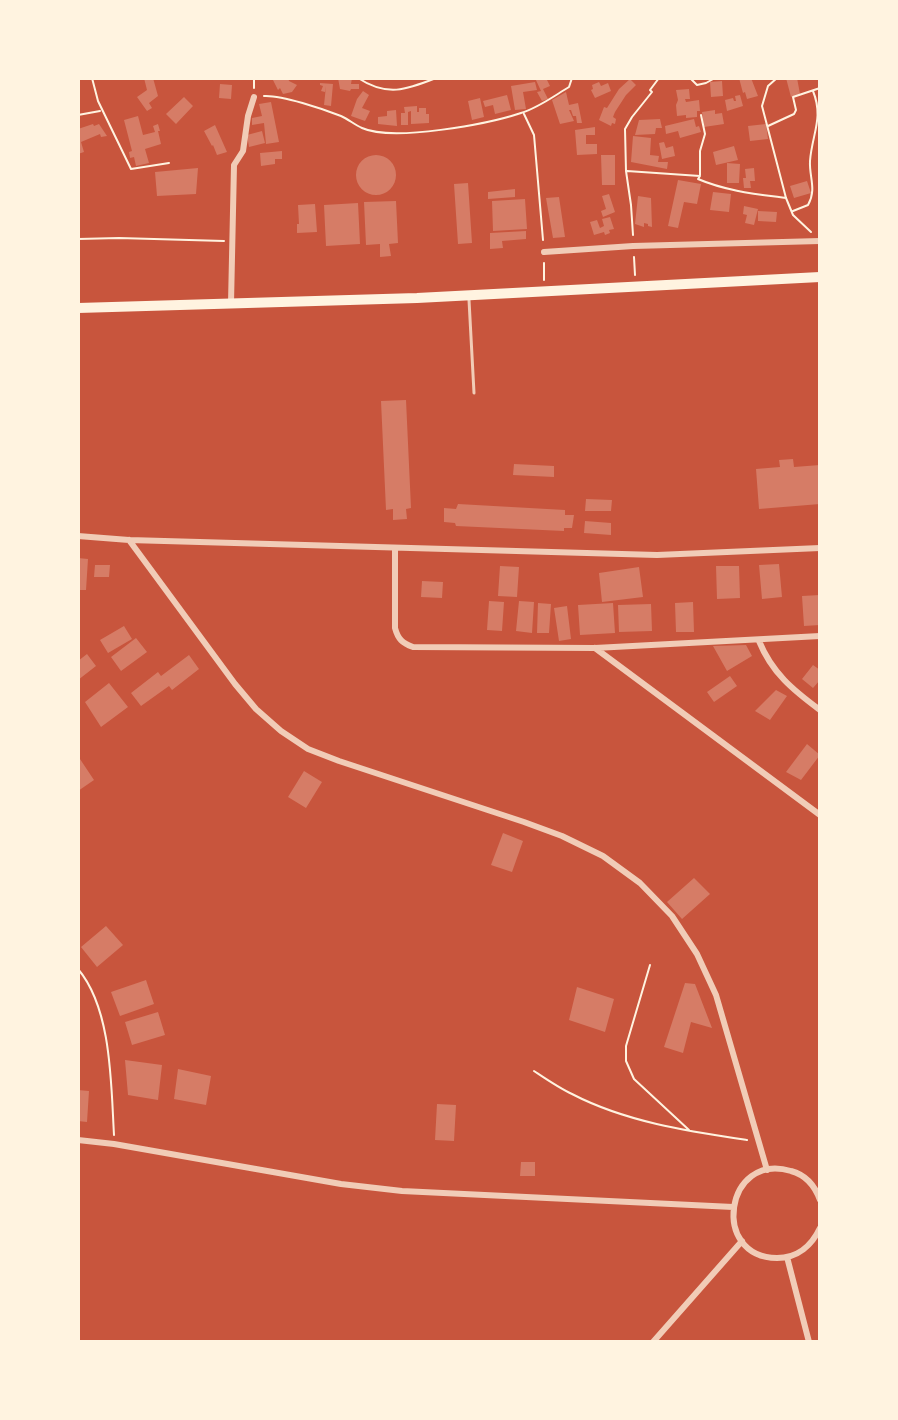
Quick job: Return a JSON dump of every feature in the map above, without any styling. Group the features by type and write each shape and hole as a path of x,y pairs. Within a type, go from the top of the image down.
{"main road":[{"path":"78,308 469,296 820,277"}],"street":[{"path":"231,303 234,165 243,151 254,97"},
{"path":"544,252 633,246 820,241"},
{"path":"78,536 657,555 820,548"},
{"path":"129,540 235,684 256,709 281,731 308,749 339,761 562,836 603,856 640,883 672,916 697,954 716,995 767,1170"},
{"path":"395,548 395,628 397,637 413,647 595,648 820,636"},
{"path":"759,641 777,673 794,691 820,710"},
{"path":"595,648 820,815"},
{"path":"78,1140 341,1184 402,1191 733,1207"},
{"path":"820,1200 808,1180 782,1168 767,1170 744,1183 736,1194 733,1207 736,1231 742,1241 767,1257 787,1257 808,1247 820,1228"},
{"path":"653,1342 742,1241"},
{"path":"787,1257 809,1342"}],"lane":[{"path":"469,296 474,393"}],"path":[{"path":"92,78 103,111 131,169 169,163"},
{"path":"358,78 374,88 393,90 415,87 436,78"},
{"path":"254,97 270,96 293,101 342,117 365,130 438,130 482,124 523,113 569,87 572,78"},
{"path":"635,288 625,129 659,78"},
{"path":"690,78 697,85 715,78"},
{"path":"774,78 762,106 767,126 792,212 813,232"},
{"path":"767,126 794,114 793,97 820,88"},
{"path":"792,212 808,205 814,190 809,163 819,108 813,91"},
{"path":"78,115 103,111"},
{"path":"523,113 534,135 544,252 544,292"},
{"path":"701,115 705,134 698,179 732,190 786,198"},
{"path":"626,171 700,176"},
{"path":"78,239 233,241"},
{"path":"650,965 626,1046 626,1061 634,1079 690,1131"},
{"path":"78,969 85,977 102,1017 110,1063 114,1144"},
{"path":"534,1071 569,1093 613,1112 658,1125 760,1142"}],"building":[{"path":"144,78 153,78 158,96 149,103 152,108 147,111 137,97 147,90"},
{"path":"272,78 288,78 297,85 292,92 283,94"},
{"path":"338,78 352,78 351,84 359,84 359,89 340,89"},
{"path":"535,78 546,78 550,86 543,89 548,99 542,101"},
{"path":"739,78 751,78 758,96 747,99"},
{"path":"786,78 797,78 800,94 791,97"},
{"path":"630,79 636,85 615,112 615,124 611,126 599,120 604,107 607,108 619,89"},
{"path":"722,81 723,96 711,97 710,82"},
{"path":"535,82 537,90 523,92 526,109 515,110 511,86"},
{"path":"599,82 601,86 608,83 611,91 595,98 592,85"},
{"path":"320,83 333,84 331,106 324,105 326,86 325,92 321,91 323,86"},
{"path":"220,84 232,85 231,99 219,98"},
{"path":"689,89 690,99 685,99 686,102 699,100 700,111 697,111 697,117 677,116 676,90"},
{"path":"363,91 369,95 362,108 370,111 365,121 351,116"},
{"path":"566,92 569,105 578,103 582,123 577,123 576,116 569,110 574,121 560,124 552,100"},
{"path":"507,95 511,110 495,114 493,105 485,107 483,101"},
{"path":"740,95 743,106 727,111 725,100 733,98 736,101 735,96"},
{"path":"184,97 193,106 176,124 166,114"},
{"path":"480,98 484,117 472,120 468,101"},
{"path":"271,102 279,142 266,144 264,123 252,125 252,118 262,116 259,104"},
{"path":"417,106 417,112 419,108 426,108 429,123 411,124 411,111 408,112 408,125 401,125 404,107"},
{"path":"396,110 397,126 378,124 378,117"},
{"path":"715,110 715,114 722,113 724,124 704,127 702,112"},
{"path":"138,116 143,135 155,132 153,126 158,124 161,144 145,149 149,163 136,166 134,157 130,158 129,152 132,151 124,120"},
{"path":"660,119 662,128 656,128 655,134 635,135 639,120"},
{"path":"694,119 701,132 680,138 678,131 666,134 665,126"},
{"path":"99,124 107,136 101,137 100,134 81,142 84,152 78,154 78,129"},
{"path":"766,124 768,139 750,141 748,126"},
{"path":"215,125 227,152 217,155 204,131"},
{"path":"595,127 595,135 586,135 586,144 597,144 597,154 577,155 575,130"},
{"path":"262,131 265,143 249,147 247,135"},
{"path":"633,136 651,138 650,155 659,156 658,162 668,162 667,169 631,162"},
{"path":"664,142 666,148 673,146 675,156 662,159 659,143"},
{"path":"734,146 738,160 716,165 713,152"},
{"path":"282,151 282,159 275,159 275,164 261,166 260,153"},
{"path":"376,155 390,161 396,175 390,189 376,195 362,189 356,175 362,161"},
{"path":"601,155 615,155 615,185 602,185"},
{"path":"727,163 740,164 739,183 727,183"},
{"path":"198,168 196,194 157,196 155,172"},
{"path":"754,168 755,181 750,181 751,188 744,188 745,169"},
{"path":"678,180 701,184 697,204 684,202 678,228 668,226"},
{"path":"807,181 811,193 794,198 790,186"},
{"path":"468,183 472,243 458,244 454,184"},
{"path":"515,189 515,197 488,199 488,192"},
{"path":"713,192 731,194 729,212 710,210"},
{"path":"609,194 615,212 603,217 601,211 606,209 602,196"},
{"path":"638,196 651,198 652,227 644,223 644,227 635,224"},
{"path":"559,197 565,237 553,238 546,198"},
{"path":"525,199 527,229 493,231 492,201"},
{"path":"396,201 398,243 389,244 391,256 380,257 380,244 366,245 364,202"},
{"path":"358,203 360,244 326,246 324,205"},
{"path":"315,204 317,232 297,233 298,205"},
{"path":"744,206 758,209 754,225 745,223 747,215 743,214"},
{"path":"758,211 777,212 776,222 758,221"},
{"path":"610,217 614,229 605,235 604,232 594,235 590,222 597,220 600,228 604,226 602,219"},
{"path":"526,231 526,239 502,241 503,248 490,249 490,233"},
{"path":"406,400 411,508 406,509 407,519 393,520 393,509 386,510 381,401"},
{"path":"793,459 794,467 820,465 820,504 759,509 756,469 780,467 779,460"},
{"path":"514,464 554,466 554,477 513,475"},
{"path":"586,499 612,500 611,511 585,511"},
{"path":"458,504 565,510 565,515 574,515 572,528 564,528 564,531 456,526 455,523 444,522 444,508 456,509"},
{"path":"585,521 611,523 611,535 584,533"},
{"path":"78,558 88,559 86,590 78,590"},
{"path":"779,564 782,597 762,599 759,565"},
{"path":"95,565 110,565 109,577 94,577"},
{"path":"500,566 519,567 517,597 498,596"},
{"path":"716,566 739,566 740,598 717,599"},
{"path":"639,567 643,597 602,602 599,573"},
{"path":"422,581 443,582 442,598 421,597"},
{"path":"820,595 820,625 804,626 802,596"},
{"path":"489,601 504,602 502,631 487,630"},
{"path":"519,601 534,602 532,633 516,631"},
{"path":"693,602 694,632 676,632 675,603"},
{"path":"538,603 551,604 549,633 537,633"},
{"path":"613,603 615,633 580,635 578,605"},
{"path":"651,604 652,631 619,632 618,605"},
{"path":"567,606 571,639 559,641 554,608"},
{"path":"124,626 132,639 108,653 100,640"},
{"path":"136,638 147,652 121,671 111,657"},
{"path":"746,645 752,656 727,671 713,646"},
{"path":"87,654 96,666 78,680 78,661"},
{"path":"189,655 199,669 172,690 169,686 141,706 131,693 158,672 161,676"},
{"path":"813,665 820,670 820,680 813,688 802,679"},
{"path":"730,676 737,686 714,702 707,692"},
{"path":"109,683 128,707 101,727 85,702"},
{"path":"776,690 787,696 770,720 755,711"},
{"path":"807,744 820,755 801,780 786,772"},
{"path":"78,760 94,780 78,791"},
{"path":"304,771 322,782 306,808 288,797"},
{"path":"503,833 523,841 512,872 491,865"},
{"path":"694,878 710,894 682,919 667,902"},
{"path":"106,926 123,945 97,967 81,947"},
{"path":"146,980 154,1004 120,1016 111,992"},
{"path":"685,983 695,984 712,1028 691,1022 683,1053 664,1047"},
{"path":"577,987 614,999 605,1032 569,1020"},
{"path":"158,1012 165,1035 132,1045 125,1022"},
{"path":"125,1060 162,1065 158,1100 128,1095"},
{"path":"178,1069 211,1076 206,1105 174,1099"},
{"path":"78,1090 89,1091 87,1122 78,1121"},
{"path":"437,1104 456,1105 454,1141 435,1140"},
{"path":"521,1162 535,1162 535,1176 520,1176"}]}
